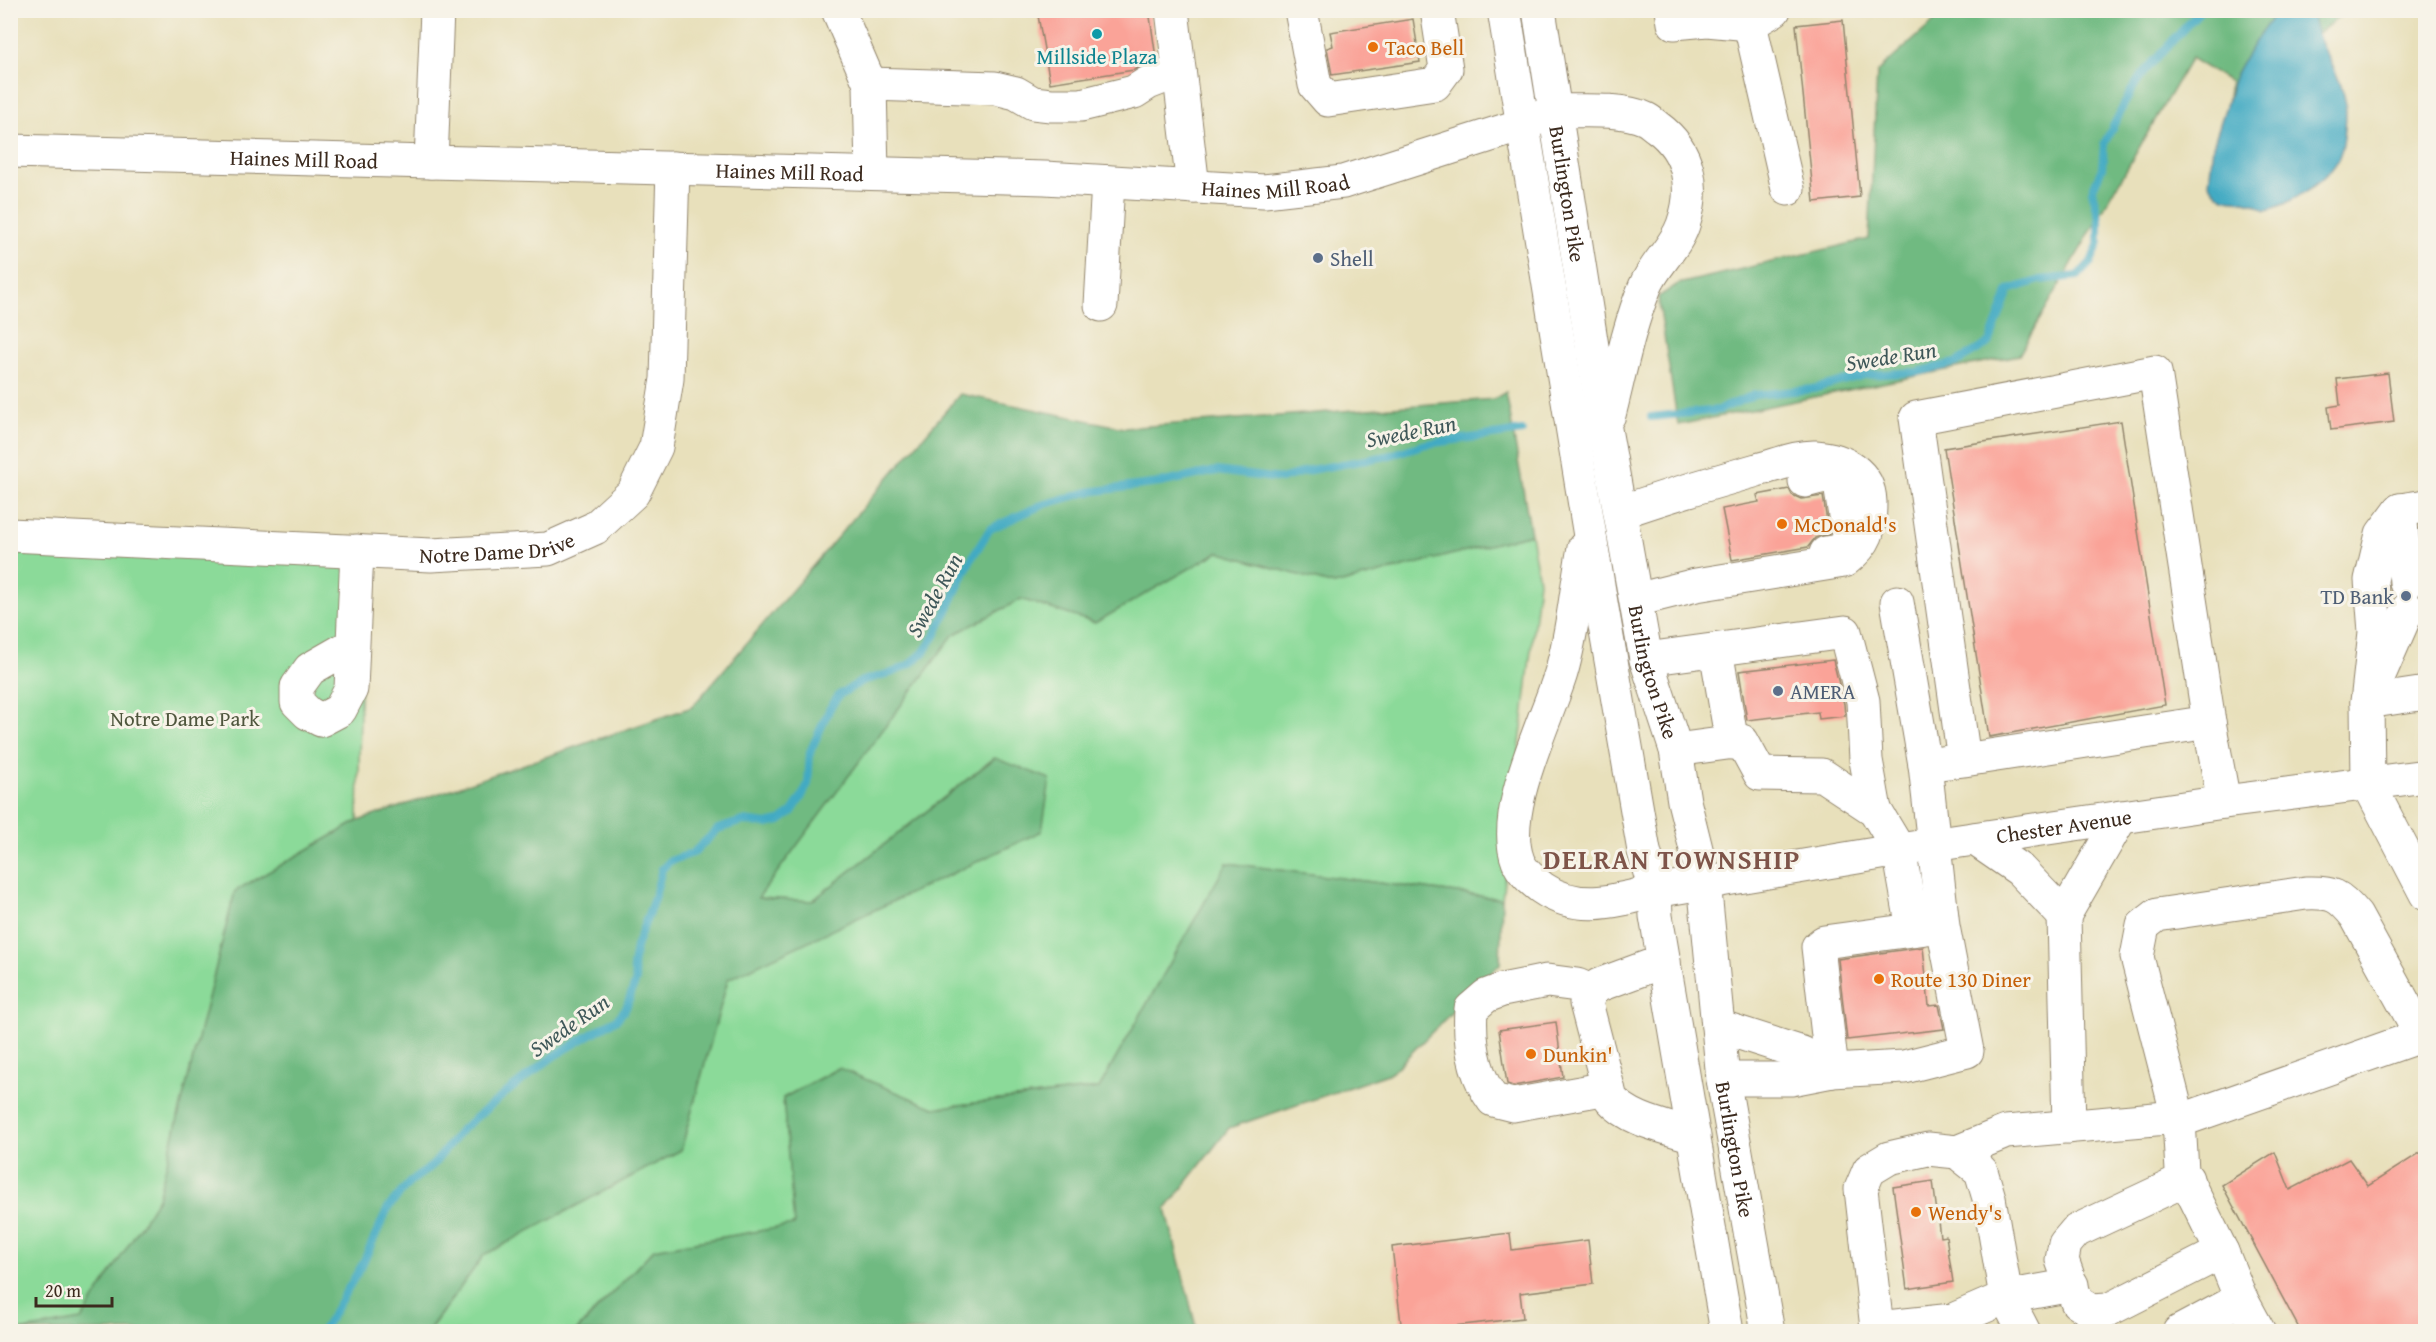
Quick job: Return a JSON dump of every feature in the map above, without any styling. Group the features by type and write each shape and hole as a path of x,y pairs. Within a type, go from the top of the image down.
{"main road":[{"path":"431,162 436,10"},
{"path":"838,10 870,84 873,173"},
{"path":"1172,10 1193,187"},
{"path":"1301,10 1315,85 1328,100 1435,84 1446,69 1437,10"},
{"name":"Burlington Pike","path":"1504,10 1588,523 1644,851 1655,891 1656,916 1727,1332"},
{"path":"1672,10 1674,23 1754,15 1788,189"},
{"name":"Burlington Pike","path":"1539,11 1605,429 1646,659 1676,750 1684,801 1704,881 1723,1078 1768,1332"},
{"path":"870,84 995,88 1016,93 1033,103 1081,105 1134,92 1148,83 1179,70"},
{"path":"1556,111 1596,111 1647,119 1667,135 1682,154 1690,175 1689,207 1682,228 1646,284 1633,318 1605,429"},
{"name":"Haines Mill Road","path":"10,151 873,173 1108,182 1264,191 1343,182 1522,125 1556,111"},
{"name":"Notre Dame Drive","path":"10,535 431,555 548,549 595,528 633,493 656,447 667,379 673,168"},
{"path":"1101,305 1108,182"},
{"path":"1964,760 1916,418 2155,372 2209,722 2224,802"},
{"path":"1621,512 1667,496 1813,457 1846,464 1860,474 1870,496 1870,528 1860,549 1844,561 1696,585 1636,600"},
{"path":"2367,702 2407,596 2413,508"},
{"path":"2413,508 2382,534 2371,580 2375,632 2367,702 2368,783 2426,894"},
{"name":"Chester Avenue","path":"1588,523 1561,672 1523,778 1516,810 1514,839 1518,861 1532,881 1547,891 1579,904 1614,902 1704,881 1899,850 2224,802 2426,776"},
{"path":"352,645 357,551"},
{"path":"1897,602 1925,765 1935,845 1928,927"},
{"path":"1646,659 1845,632 1863,701 1866,760 1875,810 1899,850 1928,927 1967,1051 1904,1067 1832,1071 1791,1079 1723,1078"},
{"path":"1716,650 1732,743"},
{"path":"2367,702 2426,693"},
{"path":"1925,765 2209,722"},
{"path":"1676,750 1742,741 1760,774 1822,775 1875,810"},
{"path":"2069,1127 2064,916 2121,818"},
{"path":"1975,839 2020,870 2064,916"},
{"path":"2072,1286 2007,1298 1953,1320 1877,1330 1861,1189 1869,1170 1888,1158 1928,1149 1957,1152 2006,1132 2178,1119 2424,1035 2356,916 2344,901 2329,892 2306,892 2157,915 2144,926 2137,957 2178,1119 2182,1171 2222,1252 2241,1299 2259,1332"},
{"path":"1832,1071 1818,947 1824,942 1928,927"},
{"path":"1664,961 1599,985 1591,992 1586,1003 1609,1093 1619,1108 1694,1136"},
{"path":"1591,992 1576,985 1547,981 1502,990 1486,996 1471,1009 1469,1034 1483,1086 1493,1100 1513,1105 1609,1093"},
{"path":"1718,1026 1802,1053 1832,1071"},
{"path":"1957,1152 1981,1172 1989,1198 2007,1298 2024,1332"},
{"path":"2187,1179 2076,1231 2065,1244 2062,1260 2077,1302 2091,1311 2108,1310 2222,1252"},
{"path":"2178,1332 2241,1299"}],"green space":[{"path":"1946,11 2347,11 2316,35 2215,192 2230,82 2191,58 2019,355 1678,425 1658,297 1678,284 1869,239 1877,72"},
{"path":"1506,392 1531,534 1334,585 1218,552 1095,623 1021,599 953,635 758,898 812,901 995,758 1050,779 1042,831 728,979 681,1150 484,1255 428,1331 18,1331 81,1320 158,1198 235,891 358,821 692,707 960,394 1124,428 1494,399"},
{"path":"1531,534 1539,581 1502,899 1227,863 1099,1088 934,1108 838,1068 783,1098 795,1225 654,1249 576,1331 428,1332 484,1255 681,1150 728,979 1042,831 994,758 812,901 758,898 953,635 1021,599 1095,623 1218,552 1334,585"},
{"name":"Notre Dame Park","path":"11,537 363,547 358,821 235,891 158,1198 81,1321 18,1331 11,1331"},
{"path":"1227,863 1502,899 1500,964 1391,1073 1229,1128 1166,1209 1197,1331 576,1332 654,1249 794,1225 783,1098 839,1068 934,1108 1099,1088"}],"water":[{"path":"2278,11 2296,15 2313,14 2322,45 2341,84 2346,110 2345,127 2339,158 2326,175 2296,198 2266,210 2245,201 2224,198 2209,183 2213,146 2232,83 2250,49"}],"building":[{"name":"Millside Plaza","path":"1037,10 1149,10 1156,58 1143,61 1143,65 1134,70 1050,83"},
{"name":"Taco Bell","path":"1413,19 1420,62 1332,75 1327,48 1333,46 1330,32"},
{"path":"1843,20 1860,197 1814,202 1796,25"},
{"path":"2388,373 2394,422 2331,430 2328,407 2340,405 2337,379"},
{"path":"2121,421 2165,705 1989,737 1944,448"},
{"name":"McDonald's","path":"1789,489 1792,495 1801,499 1823,496 1829,534 1815,538 1808,547 1732,560 1722,509 1759,502 1757,495"},
{"path":"1833,660 1845,716 1819,719 1818,712 1747,720 1739,671"},
{"name":"Route 130 Diner","path":"1923,947 1929,1006 1939,1005 1944,1029 1847,1040 1838,959"},
{"name":"Dunkin'","path":"1556,1022 1563,1077 1513,1086 1507,1084 1499,1030"},
{"path":"2426,1149 2426,1332 2301,1332 2222,1185 2275,1152 2290,1190 2349,1159 2368,1186"},
{"name":"Wendy's","path":"1933,1181 1940,1237 1946,1236 1953,1282 1907,1289 1893,1187"},
{"path":"1510,1233 1512,1250 1588,1240 1593,1284 1520,1293 1523,1318 1402,1332 1392,1247"}],"waterway":[{"name":"Swede Run","path":"1651,417 1719,410 1754,395 1813,389 1865,375 1918,372 1955,363 1989,343 2009,290 2040,280 2078,276 2091,262 2099,242 2099,218 2092,191 2102,168 2104,144 2131,91 2144,72 2201,10"},
{"name":"Swede Run","path":"322,1332 362,1265 388,1208 409,1183 433,1165 462,1129 507,1092 554,1056 617,1019 626,1008 636,980 633,966 636,947 655,896 662,869 670,861 693,853 718,829 743,821 767,824 780,821 791,813 808,784 810,752 830,708 839,695 862,681 894,672 910,664 923,653 935,636 970,561 990,529 1042,505 1088,492 1160,483 1216,471 1281,479 1310,470 1387,456 1426,444 1522,431"}],"place":[{"name":"Millside Plaza","path":"1097,34"},
{"name":"Taco Bell","path":"1373,47"},
{"name":"Shell","path":"1318,258"},
{"name":"McDonald's","path":"1782,524"},
{"name":"TD Bank","path":"2406,596"},
{"name":"AMERA","path":"1778,691"},
{"name":"Route 130 Diner","path":"1879,979"},
{"name":"Dunkin'","path":"1531,1054"},
{"name":"Wendy's","path":"1916,1212"}],"district":[{"name":"DELRAN TOWNSHIP","path":"1672,859"}]}
